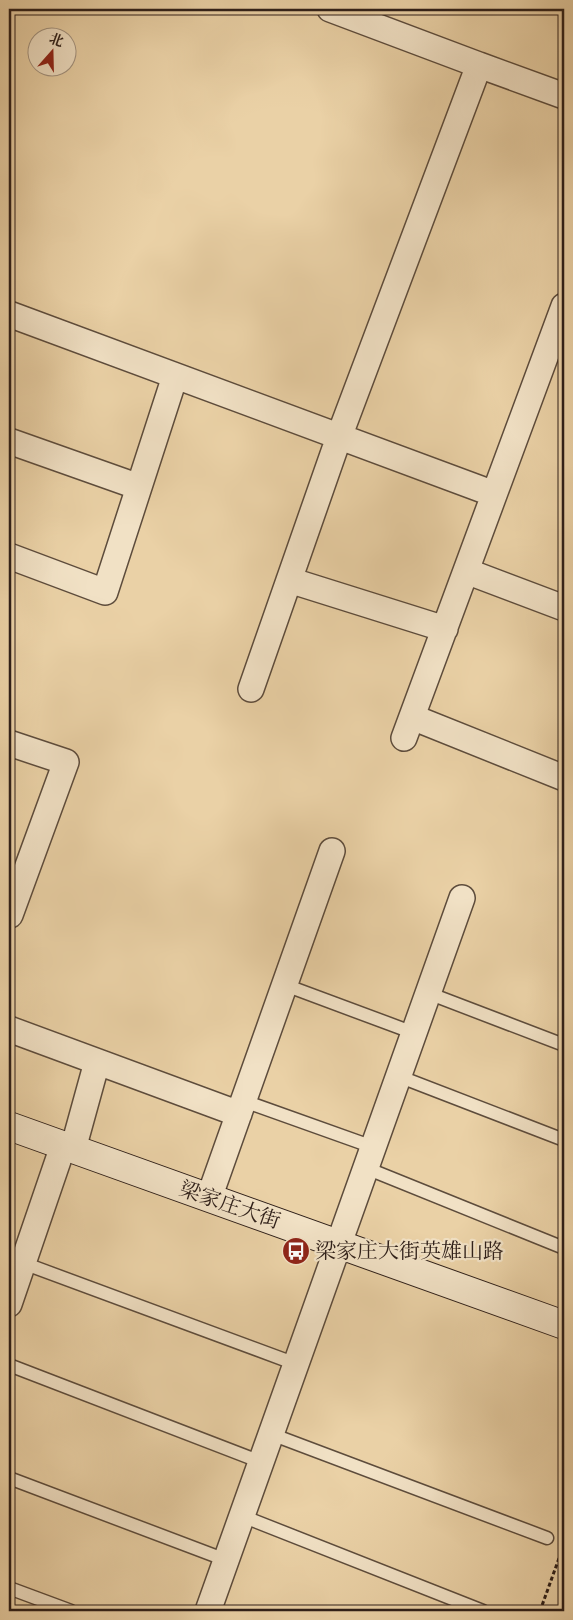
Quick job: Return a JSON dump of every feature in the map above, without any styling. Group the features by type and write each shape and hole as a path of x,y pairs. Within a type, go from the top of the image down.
{"street":[{"path":"330,9 564,96"},
{"path":"252,689 339,436 479,65"},
{"path":"564,306 408,728 564,778"},
{"path":"9,314 494,494"},
{"path":"9,556 105,592 175,376"},
{"path":"9,441 139,487"},
{"path":"466,571 564,608"},
{"path":"289,580 445,629"},
{"path":"9,743 66,762 9,917"},
{"path":"209,1198 332,851"},
{"path":"208,1611 462,898"},
{"path":"9,1029 97,1062 241,1107"},
{"path":"9,1304 68,1148 97,1062"},
{"name":"梁家庄大街","path":"9,1126 564,1326"}],"lane":[{"path":"285,985 414,1033"},
{"path":"428,993 564,1045"},
{"path":"398,1076 564,1140"},
{"path":"241,1107 369,1157 564,1248"},
{"path":"23,1263 296,1364"},
{"path":"9,1365 261,1462"},
{"path":"271,1434 547,1538"},
{"path":"9,1478 226,1560"},
{"path":"242,1516 483,1611"},
{"path":"9,1588 71,1611"}],"path":[{"path":"540,1611 564,1542"}],"place":[{"name":"梁家庄大街英雄山路","path":"296,1251"}]}
